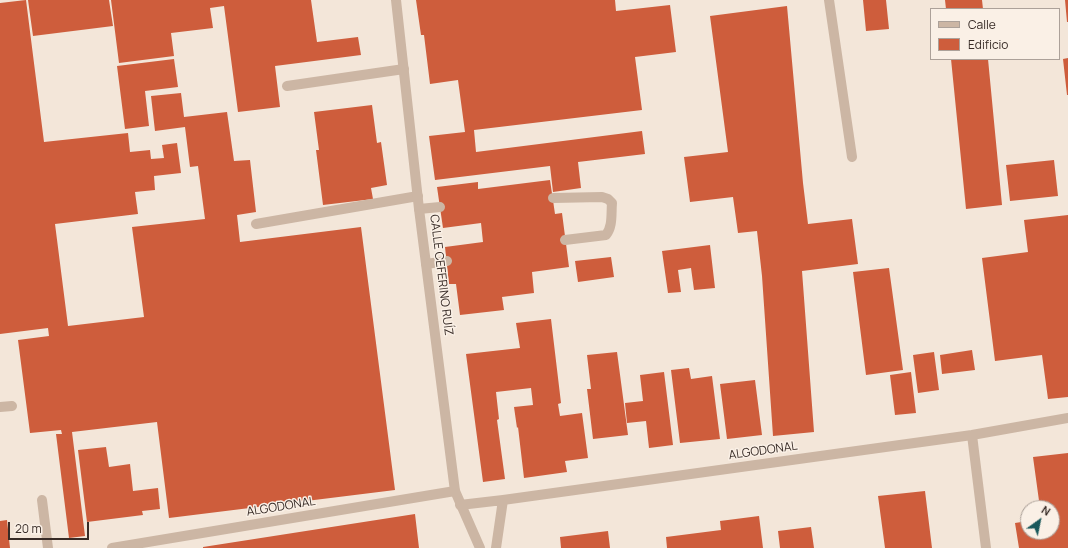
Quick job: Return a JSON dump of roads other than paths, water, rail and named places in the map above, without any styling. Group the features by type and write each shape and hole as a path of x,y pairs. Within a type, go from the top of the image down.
{"street":[{"name":"CALLE CEFERINO RUÍZ","path":"396,0 419,209 455,491 480,548"},
{"path":"829,0 852,157"},
{"path":"287,86 404,69"},
{"path":"256,224 418,196"},
{"path":"553,198 602,197 608,199 612,204 611,225 606,235 565,240"},
{"path":"419,209 440,207"},
{"path":"426,264 446,261"},
{"path":"0,407 12,406"},
{"name":"ALGODONAL","path":"460,505 972,435 1068,418"},
{"path":"972,435 986,548"},
{"name":"ALGODONAL","path":"112,548 455,491"},
{"path":"42,500 48,548"},
{"path":"496,548 503,500"}]}
